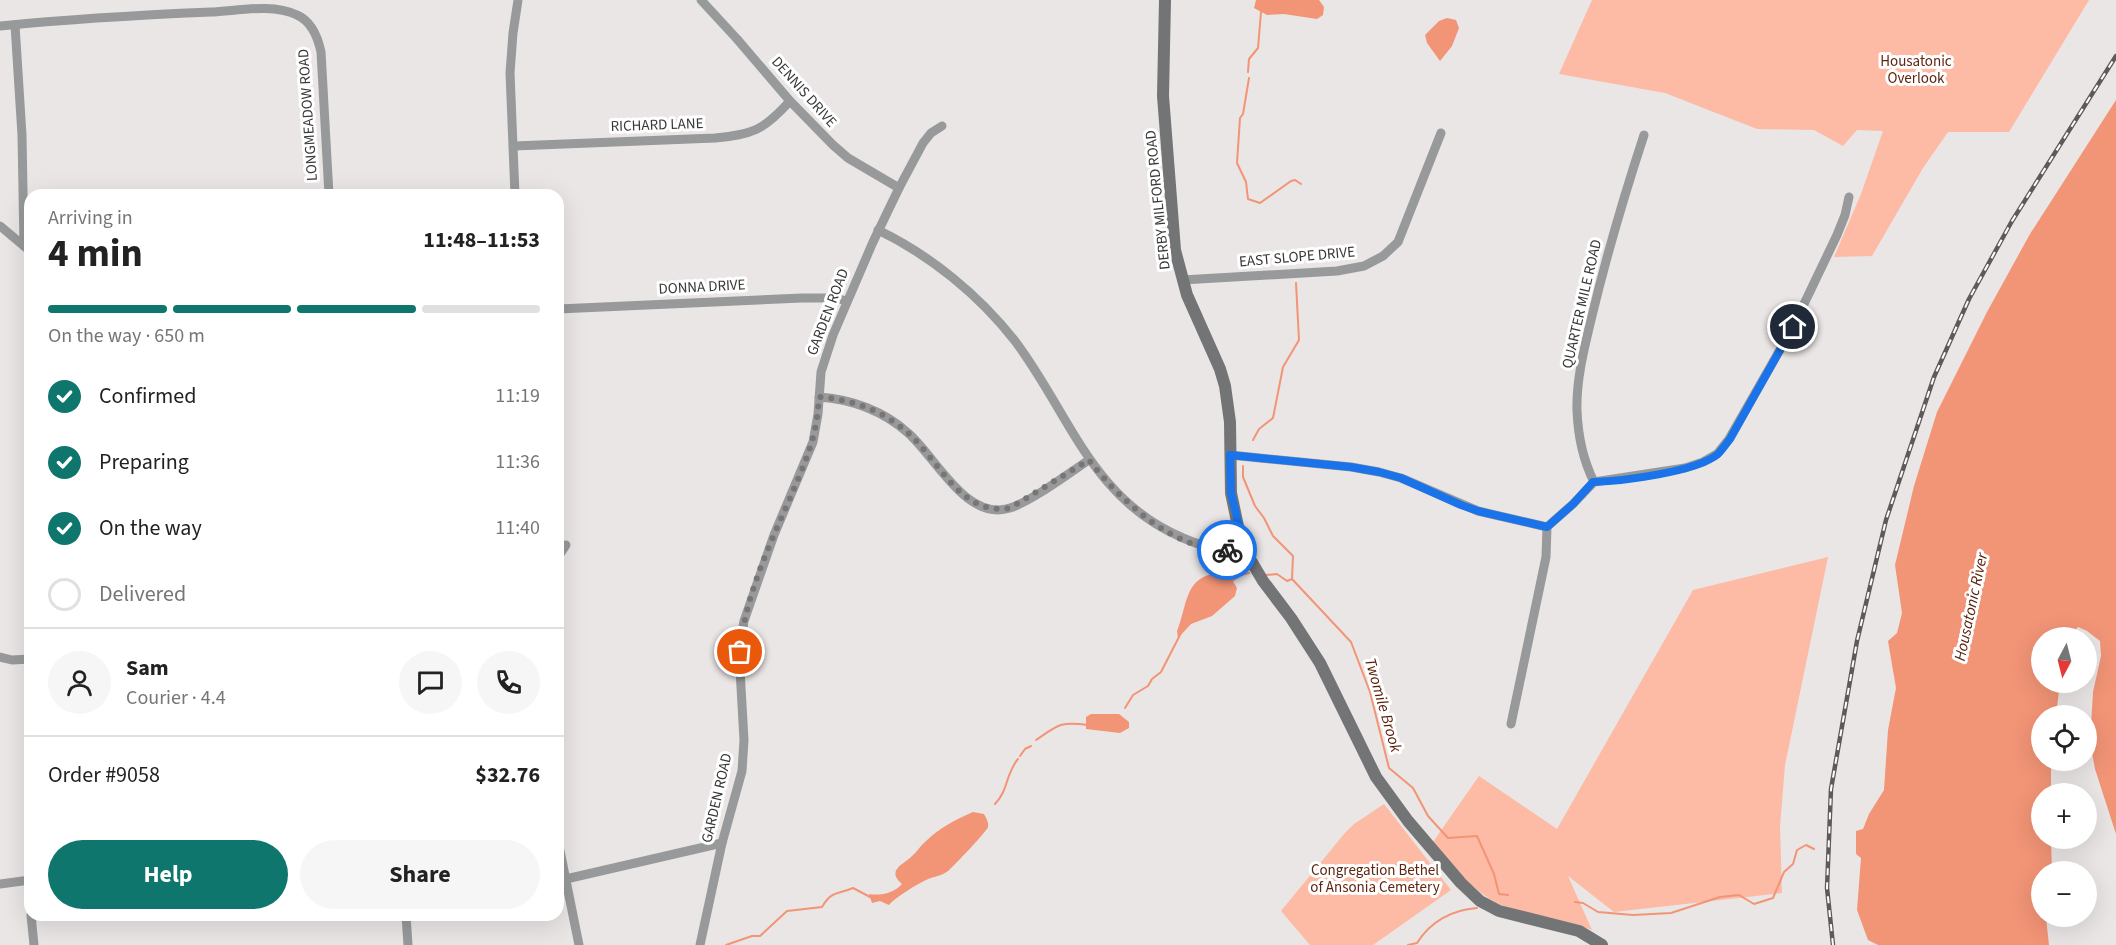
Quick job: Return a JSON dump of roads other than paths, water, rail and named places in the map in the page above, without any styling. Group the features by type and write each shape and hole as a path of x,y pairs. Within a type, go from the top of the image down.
{"main road":[{"name":"DERBY MILFORD ROAD","path":"1165,0 1163,96 1174,233 1182,280 1225,386 1229,413 1231,493 1244,546 1260,578 1296,625 1320,663 1376,777 1408,821 1461,882 1480,901 1499,911 1573,929 1602,945"}],"street":[{"path":"515,189 510,73 518,0"},
{"name":"DENNIS DRIVE","path":"700,0 744,46 790,101 848,158 899,188"},
{"name":"LONGMEADOW ROAD","path":"0,26 113,16 269,9 297,14 311,27 320,45 328,189"},
{"path":"15,25 24,189"},
{"name":"RICHARD LANE","path":"514,146 742,135 763,127 790,101"},
{"name":"GARDEN ROAD","path":"700,945 722,843 744,760 740,652 744,621 770,543 809,454 817,426 821,372 847,301 878,230 923,143 931,133 942,126"},
{"name":"EAST SLOPE DRIVE","path":"1182,280 1337,271 1364,266 1383,256 1398,242 1442,133"},
{"name":"QUARTER MILE ROAD","path":"1593,482 1588,470 1578,423 1577,408 1583,356 1599,281 1644,135"},
{"path":"1510,724 1546,557 1547,527 1593,482 1685,468 1718,454 1730,439 1793,327 1837,235 1850,197"},
{"path":"0,226 24,246"},
{"path":"878,230 912,249 946,273 995,319 1014,340 1037,373 1089,460 1121,497 1176,536 1212,549 1226,550 1244,546"},
{"name":"DONNA DRIVE","path":"564,309 791,298 835,298 847,301"},
{"path":"819,397 861,405 889,419 907,431 924,448 967,498 989,509 1001,510 1019,504 1089,460"},
{"path":"1230,455 1379,472 1401,478 1478,511 1547,527"},
{"path":"0,657 12,660 24,659"},
{"path":"566,879 722,843"},
{"path":"564,870 579,945"},
{"path":"0,884 24,881"},
{"path":"32,921 34,945"},
{"path":"406,921 408,945"}],"water":[{"path":"1256,0 1319,0 1324,7 1323,15 1317,19 1284,14 1267,15 1254,8"},
{"path":"1447,18 1456,20 1459,28 1452,46 1440,61 1427,43 1425,35 1439,21"},
{"name":"Housatonic River","path":"2116,100 2116,834 2096,771 2097,705 2092,705 2093,693 2097,693 2097,674 2101,656 2097,627 2031,627 2031,693 2059,693 2057,705 2031,705 2031,771 2051,771 2051,783 2031,783 2031,849 2051,849 2052,861 2031,861 2031,927 2047,927 2049,945 1878,945 1868,940 1857,910 1861,858 1856,854 1856,831 1863,829 1869,814 1884,790 1888,730 1896,688 1888,641 1897,633 1902,613 1895,565 1914,486 1937,412 1987,312 2030,234"},
{"path":"1218,573 1228,573 1237,588 1235,596 1212,616 1191,624 1178,638 1177,631 1193,586 1199,580"},
{"path":"1091,714 1119,714 1129,722 1129,728 1120,733 1086,729 1086,717"},
{"path":"973,812 984,814 988,827 948,871 927,879 889,905 880,901 872,903 869,894 887,893 902,884 897,879 896,871 930,837"}],"waterway":[{"path":"1248,72 1249,59 1258,48 1261,12"},
{"path":"1249,78 1243,114 1240,118 1237,163 1246,182 1248,199 1260,203 1291,181 1295,180 1301,184"},
{"path":"1253,440 1259,429 1273,418 1283,367 1299,340 1296,283"},
{"path":"1243,466 1243,477 1255,506 1273,536 1293,556 1292,579"},
{"name":"Twomile Brook","path":"1232,581 1240,575 1249,573"},
{"name":"Twomile Brook","path":"1266,575 1277,574 1287,581 1292,579 1351,642 1370,692 1389,768 1413,788 1428,816 1448,838 1477,836 1494,874 1499,894 1508,895"},
{"name":"Twomile Brook","path":"1125,708 1133,695 1148,686 1152,679 1161,672 1181,633"},
{"path":"1036,740 1060,725 1088,725"},
{"path":"1020,756 1025,749 1031,746"},
{"path":"995,804 1003,793 1018,759"},
{"name":"Twomile Brook","path":"1575,902 1583,903 1598,912 1633,915 1671,913 1720,897 1739,895 1754,904 1773,898 1784,872 1793,864 1797,850 1806,845 1814,849"},
{"name":"Twomile Brook","path":"726,945 752,936 760,936 787,911 822,907 832,895 853,888 872,898"},
{"path":"1408,945 1417,943 1443,918 1459,911 1477,908"}],"railway":[{"path":"1833,945 1827,888 1831,789 1857,641 1886,520 1934,377 1969,299 2012,221 2116,56"}],"park label":[{"name":"Housatonic Overlook","path":"1916,70"},
{"name":"Congregation Bethel of Ansonia Cemetery","path":"1375,878"}]}
